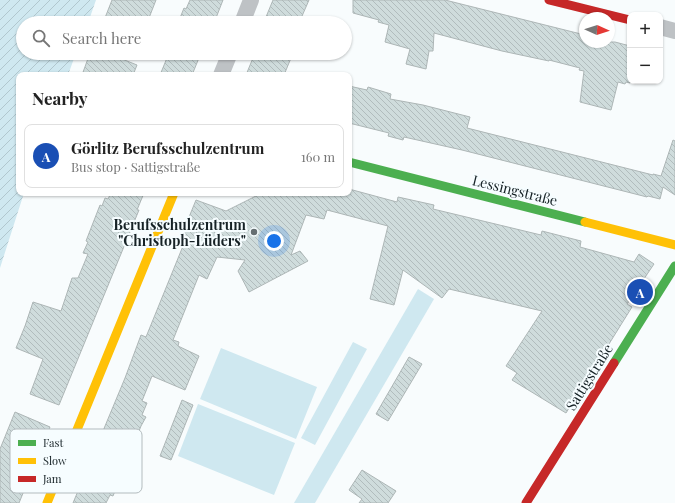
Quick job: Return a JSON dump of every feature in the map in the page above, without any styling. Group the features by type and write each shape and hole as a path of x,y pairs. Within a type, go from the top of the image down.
{"street":[{"path":"245,16 251,0"},
{"path":"549,0 627,19"},
{"path":"663,28 675,31"},
{"path":"223,72 227,60"},
{"name":"Lessingstraße","path":"352,163 675,245"},
{"path":"77,429 173,196"},
{"name":"Sattigstraße","path":"526,503 675,266"},
{"path":"47,503 51,493"}],"shaded area":[{"path":"0,0 96,0 90,16 16,16 16,60 73,60 69,72 16,72 16,196 23,196 0,268"},
{"path":"418,289 434,299 315,503 294,503"},
{"path":"353,342 367,349 315,445 301,438"},
{"path":"221,348 317,387 296,439 200,399"},
{"path":"198,404 295,443 274,495 178,456"}],"building":[{"path":"112,0 156,0 150,16 106,16"},
{"path":"190,0 223,0 217,16 181,16 184,8 186,9"},
{"path":"273,0 309,0 302,16 266,16"},
{"path":"353,0 445,0 579,34 579,48 615,48 615,42 627,45 627,82 625,84 618,82 611,110 580,102 584,71 579,70 580,68 549,60 502,51 434,33 433,51 429,51 426,69 406,64 410,49 385,42 389,25 378,22 379,20 353,13"},
{"path":"87,60 124,60 137,65 134,72 83,72"},
{"path":"166,60 198,60 193,72 161,72"},
{"path":"252,60 290,60 285,72 247,72"},
{"path":"352,87 367,90 368,87 391,94 390,99 423,105 470,117 467,128 653,175 661,176 673,140 675,141 675,195 663,187 660,199 647,197 462,150 404,137 403,140 388,136 389,133 352,124"},
{"path":"352,190 397,202 398,197 434,205 433,209 541,235 542,231 581,241 580,247 634,262 639,254 654,264 627,304 632,307 566,413 512,380 517,373 506,366 542,311 449,289 442,298 403,270 394,305 370,299 388,226 327,210 324,219 306,215 291,255 300,251 308,261 249,292 238,271 245,260 217,257 207,279 199,275 173,340 179,342 178,346 199,356 185,390 152,376 142,401 147,403 142,415 146,417 140,429 104,429 141,335 146,337 183,246 178,244 196,200 226,211 256,196 352,196"},
{"path":"110,196 143,196 137,210 139,210 59,405 30,394 43,359 16,348 33,302 61,311 72,278 78,278 88,254 83,253 100,205 102,206 105,198 108,199"},
{"path":"409,357 422,364 388,421 376,414"},
{"path":"182,400 193,405 171,460 160,456"},
{"path":"15,412 50,427 49,429 10,429 10,493 23,493 19,503 0,503 0,449"},
{"path":"362,470 396,491 388,503 359,503 362,499 349,490"},
{"path":"77,493 114,493 113,496 110,495 106,503 73,503"}],"traffic: fast":[{"path":"352,163 585,222"},
{"path":"614,363 675,266"}],"traffic: slow":[{"path":"77,429 173,196"},
{"path":"585,222 675,245"},
{"path":"47,503 51,493"}],"traffic: jam":[{"path":"549,0 627,19"},
{"path":"526,503 614,363"}],"place":[{"name":"Berufsschulzentrum \"Christoph-Lüders\"","path":"254,232"},
{"name":"Görlitz Berufsschulzentrum","path":"640,292"}]}
